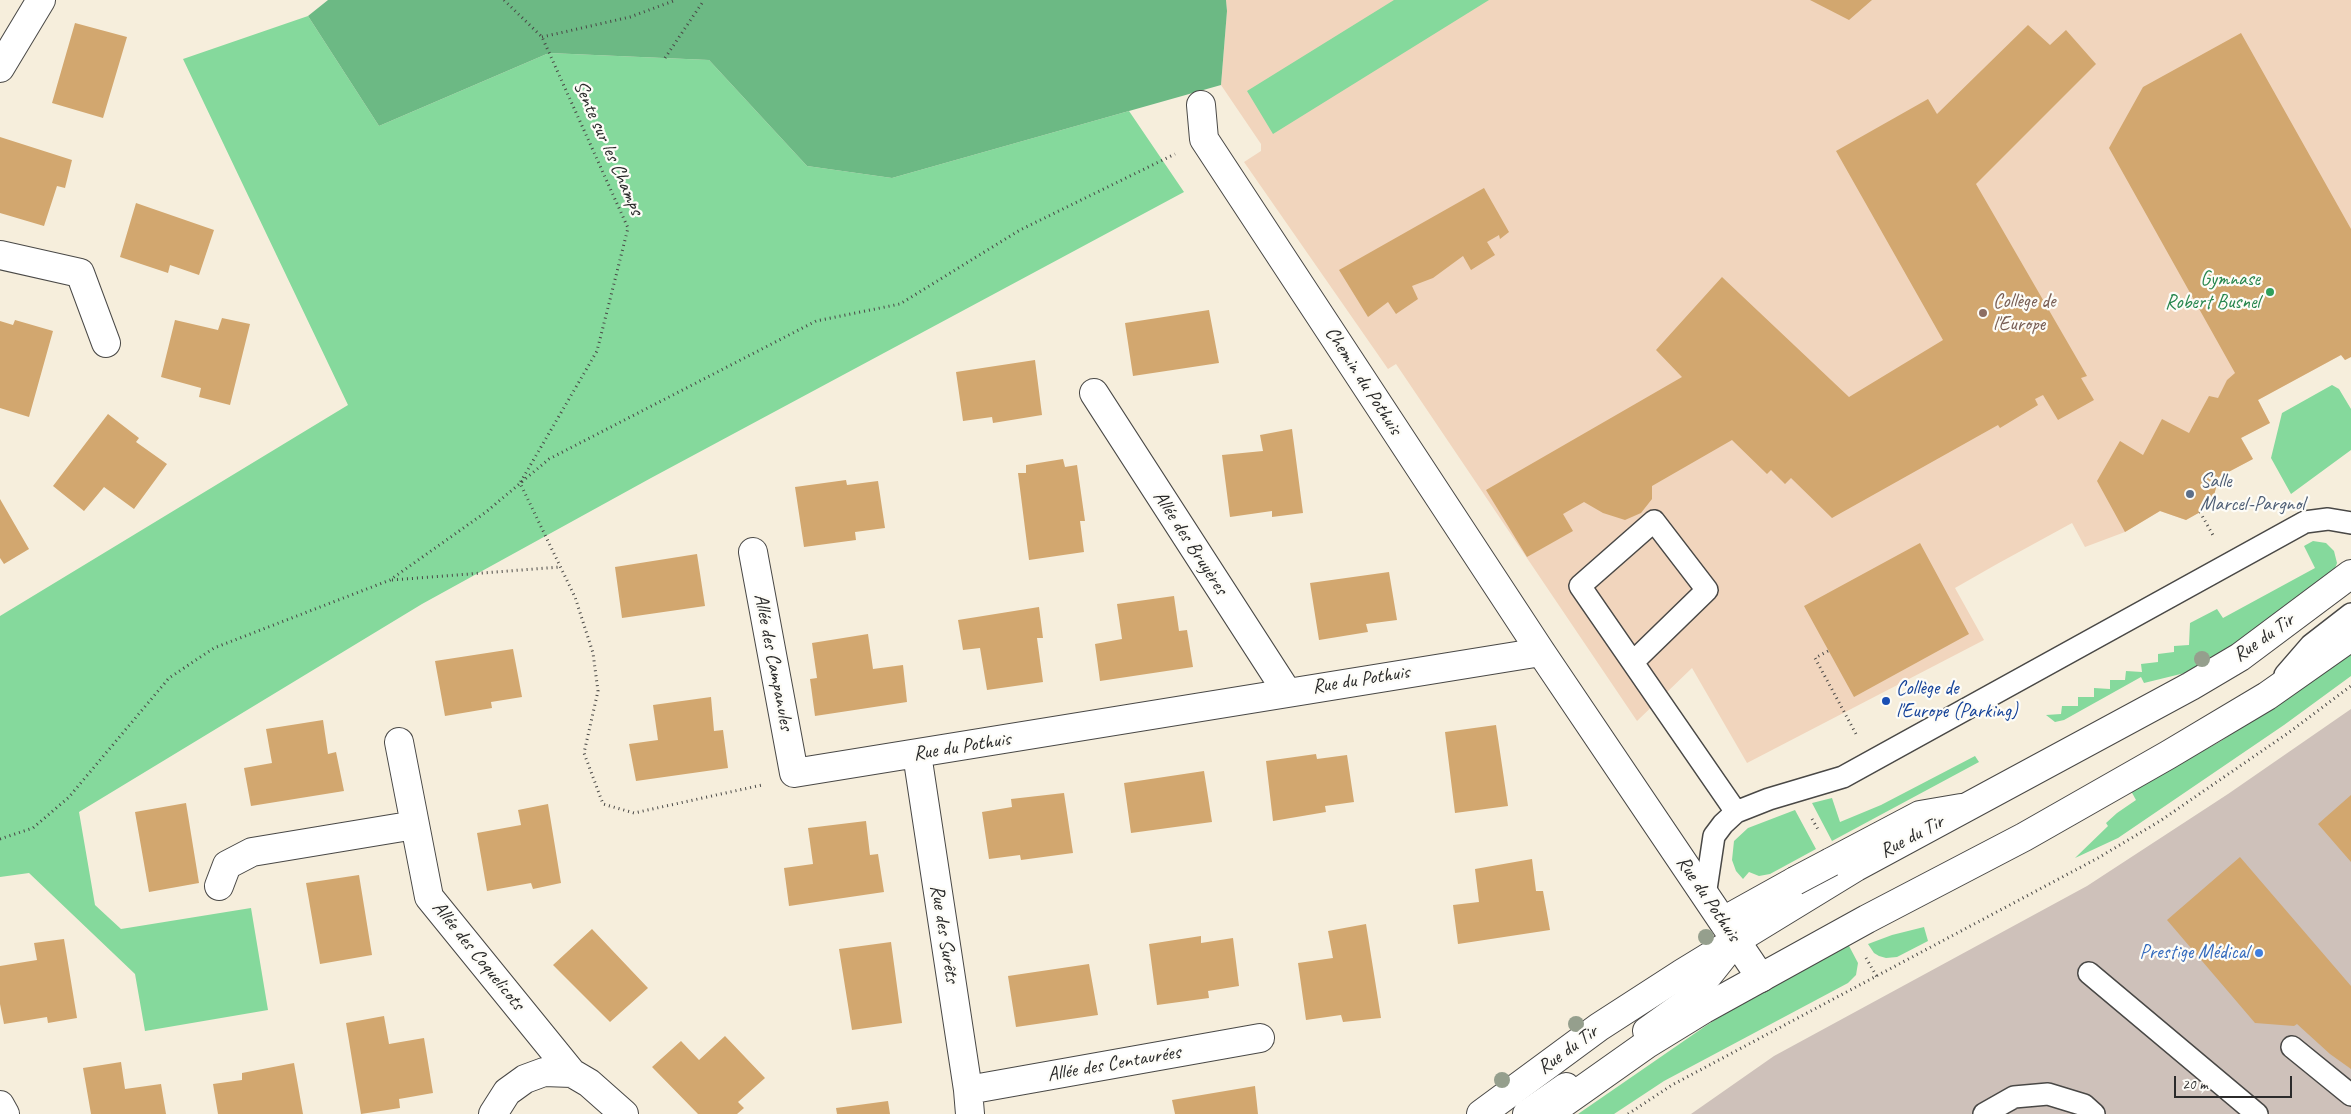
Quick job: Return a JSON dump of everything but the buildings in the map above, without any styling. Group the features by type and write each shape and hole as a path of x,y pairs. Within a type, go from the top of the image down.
{"street":[{"path":"0,68 41,0"},
{"name":"Chemin du Pothuis","path":"1201,105 1204,139 1541,652"},
{"path":"0,255 80,273 106,343"},
{"name":"Allée des Bruyères","path":"1094,393 1287,692"},
{"name":"Allée des Campanules","path":"753,552 794,773"},
{"name":"Rue du Tir","path":"1481,1114 1729,931 1827,884 2183,690 2232,661 2302,612 2351,574"},
{"name":"Rue du Tir","path":"1548,1114 1647,1044 1704,1009 1866,919 2024,837 2267,696 2351,636"},
{"name":"Rue du Pothuis","path":"794,773 1541,652 1761,978"},
{"name":"Allée des Coquelicots","path":"399,742 429,896 572,1073"},
{"name":"Rue des Surêts","path":"917,754 969,1102"},
{"path":"1527,1114 1686,1003 1729,931 1795,882 1920,815 1967,807"},
{"path":"219,886 227,865 252,852 415,825"},
{"name":"Allée des Centaurées","path":"969,1102 1260,1038"},
{"path":"493,1114 507,1092 525,1079 544,1072 572,1073 589,1082 624,1114"},
{"path":"0,1105 5,1114"}],"lane":[{"path":"1706,896 1714,836 1736,812 1776,796 1843,777 2304,522 2328,519 2351,523"},
{"path":"1634,662 1707,590 1654,521 1580,586 1736,812"},
{"path":"2267,696 2311,645 2351,614"},
{"path":"2089,973 2257,1114"},
{"path":"2292,1047 2351,1096"},
{"path":"1984,1114 2014,1097 2048,1094 2084,1105 2094,1114"}],"path":[{"name":"Sente sur les Champs","path":"504,0 542,37 628,228 597,351 520,483"},
{"path":"542,37 630,17 676,0"},
{"path":"665,58 704,0"},
{"path":"0,839 33,828 69,797 169,678 214,648 390,580 486,512 549,459 816,321 900,304 1020,230 1204,139"},
{"path":"520,483 575,597 593,653 598,691 584,753 603,804 634,813 784,781 794,773"},
{"path":"2200,512 2217,543"},
{"path":"390,580 560,567"},
{"path":"1828,650 1815,658 1859,740"},
{"path":"1628,1114 1672,1085 2098,858 2184,804 2291,731 2351,686"}],"shaded area":[{"path":"1226,0 2351,0 2351,357 2345,360 2341,355 2258,400 2270,423 2241,438 2253,459 2219,477 2211,506 2186,520 2160,511 2125,532 2085,547 2072,523 1997,564 1955,588 1984,640 1747,763 1692,668 1637,721 1396,364 1388,369 1244,162 1261,151 1261,144 1221,85 1227,11"},
{"path":"2351,709 2351,1114 1691,1114 1774,1056 2087,886 2228,794"}],"green space":[{"path":"328,0 1226,0 1227,11 1221,85 892,178 807,166 709,60 549,53 379,126 308,16"},
{"path":"1394,0 1489,0 1273,134 1247,91"},
{"path":"308,16 379,126 549,53 709,60 807,166 892,178 1129,111 1184,192 651,478 422,604 79,812 95,905 121,929 251,908 268,1010 145,1031 135,974 29,873 0,877 0,616 348,405 183,59"},
{"path":"2332,385 2339,389 2351,409 2351,450 2291,494 2271,458 2282,413"},
{"path":"2313,541 2326,543 2334,551 2337,563 2334,571 2201,669 2144,683 2141,677 2064,720 2055,722 2046,715 2061,714 2062,706 2078,706 2078,697 2094,697 2094,688 2110,689 2110,680 2125,680 2126,671 2142,672 2141,664 2158,662 2158,654 2174,652 2174,646 2189,645 2190,623 2217,609 2223,618 2315,568 2304,546"},
{"path":"2351,652 2351,676 2284,725 2118,838 2075,858 2108,826 2106,823 2136,800 2131,791 2221,741"},
{"path":"1975,756 1979,762 1832,841 1812,803 1832,798 1840,822 1881,805"},
{"path":"1795,810 1816,849 1770,874 1759,876 1749,872 1743,879 1736,871 1732,860 1734,841 1748,828"},
{"path":"1924,927 1928,941 1897,957 1886,958 1879,956 1874,953 1868,944 1892,935"},
{"path":"1848,944 1858,963 1856,975 1848,983 1664,1081 1614,1114 1578,1114 1707,1025 1761,991"}],"place":[{"name":"Gymnase Robert Busnel","path":"2270,292"},
{"name":"Collège de l'Europe","path":"1983,313"},
{"name":"Salle Marcel-Pargnol","path":"2190,494"},
{"name":"Collège de l'Europe (Parking)","path":"1886,701"},
{"name":"Prestige Médical","path":"2259,953"}]}
